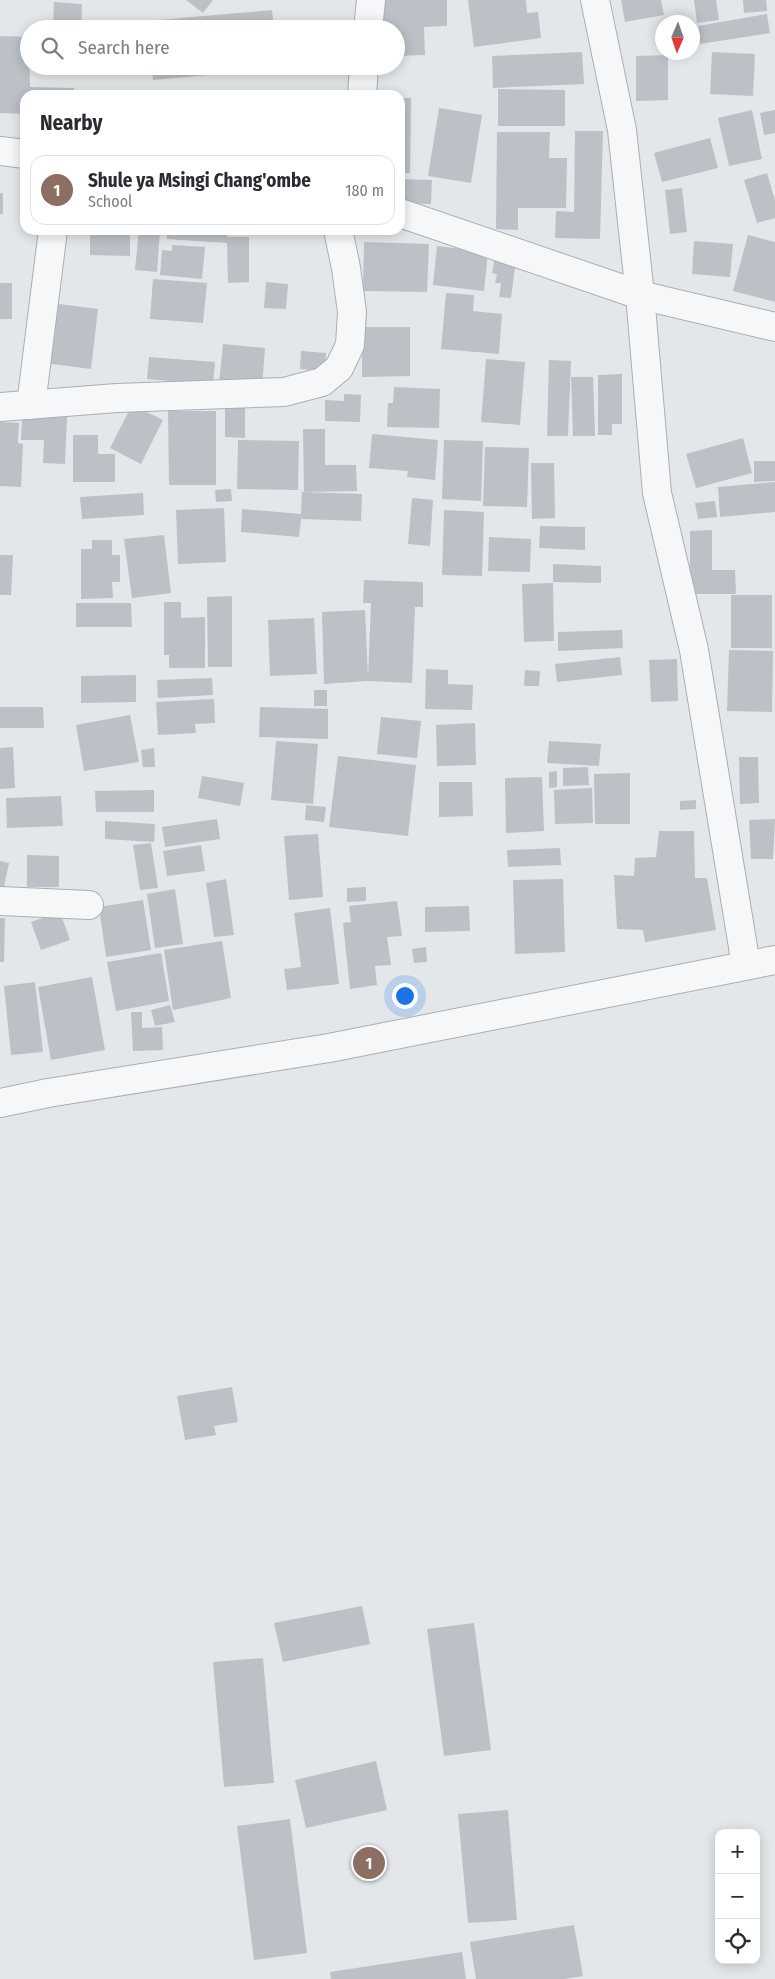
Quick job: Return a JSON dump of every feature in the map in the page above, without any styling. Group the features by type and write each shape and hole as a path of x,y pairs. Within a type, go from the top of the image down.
{"street":[{"path":"369,20 371,0"},
{"path":"595,0 622,130 640,295 657,493 694,650 746,965"},
{"path":"362,90 363,75"},
{"path":"0,151 20,153"},
{"path":"405,215 640,295 774,331"},
{"path":"31,405 52,235"},
{"path":"0,407 117,398 284,392 322,382 339,368 350,345 352,312 339,235"},
{"path":"0,901 89,905"},
{"path":"0,1103 48,1093 328,1048 775,960"}],"building":[{"path":"186,0 213,0 203,13"},
{"path":"383,0 447,0 447,26 424,27 425,55 405,56 405,20 383,20"},
{"path":"468,0 526,0 527,13 538,12 541,38 474,47"},
{"path":"621,0 661,0 664,15 655,15 655,17 625,22"},
{"path":"694,0 716,0 719,20 700,23 700,15 696,15"},
{"path":"743,0 766,0 767,11 744,13"},
{"path":"54,2 82,4 81,20 53,20"},
{"path":"272,10 273,20 158,20"},
{"path":"767,14 770,33 700,44 700,26"},
{"path":"0,36 20,37 20,75 30,75 30,87 74,88 74,90 20,90 20,114 0,113"},
{"path":"582,52 584,84 493,88 492,56"},
{"path":"712,52 755,54 753,96 710,94"},
{"path":"655,55 655,60 668,60 668,100 636,101 636,56"},
{"path":"153,75 209,75 153,80"},
{"path":"498,89 565,90 565,126 498,126"},
{"path":"405,98 411,98 410,173 405,173"},
{"path":"439,108 482,115 471,183 428,176"},
{"path":"752,110 762,159 729,166 718,118"},
{"path":"775,110 775,133 764,135 760,113"},
{"path":"575,131 603,131 600,239 555,238 556,211 574,212"},
{"path":"497,132 550,132 549,158 567,158 566,208 518,208 518,230 496,229"},
{"path":"710,138 718,168 662,182 654,153"},
{"path":"767,173 775,200 775,218 757,223 744,180"},
{"path":"405,179 432,180 431,204 405,203"},
{"path":"682,188 687,232 670,234 665,190"},
{"path":"0,193 3,193 3,214 0,214"},
{"path":"90,235 130,235 130,256 90,255"},
{"path":"138,235 160,235 157,272 135,270"},
{"path":"167,235 249,237 249,282 228,283 227,243 167,239"},
{"path":"748,235 775,242 775,302 733,291"},
{"path":"694,241 733,244 730,277 692,274"},
{"path":"364,242 429,244 427,292 363,291"},
{"path":"172,245 205,247 202,279 160,275 162,250 172,251"},
{"path":"437,246 488,252 484,291 433,285"},
{"path":"495,257 516,260 511,298 499,297 501,283 495,283 497,274 492,273"},
{"path":"153,279 207,283 203,323 150,319"},
{"path":"266,282 288,284 286,309 264,308"},
{"path":"0,283 12,283 12,319 0,319"},
{"path":"446,293 474,295 473,311 502,314 499,354 441,349"},
{"path":"51,303 98,309 91,369 44,363"},
{"path":"362,327 410,327 410,376 362,377"},
{"path":"223,344 265,348 262,387 219,383"},
{"path":"301,351 326,353 325,371 300,369"},
{"path":"149,357 215,362 213,385 147,379"},
{"path":"486,359 525,362 520,425 481,422"},
{"path":"549,360 571,361 568,436 547,436"},
{"path":"622,374 622,424 612,424 612,435 598,435 598,375"},
{"path":"571,377 593,377 595,436 573,436"},
{"path":"394,387 440,389 439,428 387,427 388,403 393,403"},
{"path":"344,394 361,395 360,422 325,421 325,400 344,401"},
{"path":"132,405 163,420 141,464 110,448"},
{"path":"225,405 245,405 245,438 225,437"},
{"path":"168,411 216,411 216,485 169,485"},
{"path":"22,416 67,417 65,464 43,463 44,440 21,440"},
{"path":"0,422 19,423 18,443 23,444 21,487 0,486"},
{"path":"303,429 325,429 325,465 356,465 357,491 304,492"},
{"path":"372,434 438,440 435,480 407,477 408,471 369,468"},
{"path":"73,435 98,435 98,454 115,454 115,482 73,482"},
{"path":"743,438 752,473 696,488 686,454"},
{"path":"238,440 299,441 298,490 237,489"},
{"path":"444,440 483,441 481,501 442,499"},
{"path":"485,447 529,448 527,507 483,506"},
{"path":"754,461 775,461 775,481 754,482"},
{"path":"531,463 554,463 555,518 532,519"},
{"path":"775,482 775,512 720,517 718,487"},
{"path":"231,489 232,501 216,502 215,490"},
{"path":"302,492 362,494 361,521 301,519 299,537 241,532 242,509 301,514"},
{"path":"143,493 144,515 82,519 80,497"},
{"path":"412,498 433,500 430,546 408,544"},
{"path":"715,501 717,517 698,519 695,503"},
{"path":"224,508 226,562 178,564 176,510"},
{"path":"444,510 484,512 482,576 442,575"},
{"path":"540,526 585,527 585,550 539,548"},
{"path":"712,530 712,570 735,570 736,594 690,594 690,531"},
{"path":"164,535 171,593 132,598 124,539"},
{"path":"489,537 531,539 530,572 488,571"},
{"path":"92,540 112,540 112,555 120,555 120,582 112,582 113,598 81,599 81,549 92,549"},
{"path":"0,555 13,555 11,595 0,595"},
{"path":"553,564 601,566 601,583 553,582"},
{"path":"364,580 423,582 423,607 415,607 412,683 368,681 324,684 322,612 365,610 368,677 371,603 363,603"},
{"path":"553,583 554,641 524,642 522,584"},
{"path":"731,595 772,595 772,648 731,648"},
{"path":"232,596 232,667 208,667 207,597"},
{"path":"164,602 181,602 181,618 205,617 205,668 169,668 169,655 164,655"},
{"path":"76,603 131,603 132,627 76,627"},
{"path":"314,618 317,674 270,676 268,620"},
{"path":"622,630 623,648 558,651 558,632"},
{"path":"729,650 773,651 772,712 727,711"},
{"path":"620,657 622,675 557,682 555,664"},
{"path":"677,659 678,701 651,702 649,660"},
{"path":"426,669 448,670 448,684 473,685 472,710 425,709"},
{"path":"525,670 540,671 539,686 524,686"},
{"path":"136,675 136,702 81,703 81,676"},
{"path":"212,678 213,695 158,698 157,680"},
{"path":"314,690 327,690 327,706 314,706"},
{"path":"214,699 215,723 195,724 196,733 158,735 156,702"},
{"path":"0,707 43,707 44,728 0,728"},
{"path":"260,707 328,709 328,739 259,737"},
{"path":"130,715 139,762 84,771 76,725"},
{"path":"381,717 421,721 417,758 377,754"},
{"path":"475,723 476,765 437,766 436,725"},
{"path":"276,741 318,744 313,804 271,800"},
{"path":"549,741 601,744 599,766 547,763"},
{"path":"13,747 15,788 0,789 0,748"},
{"path":"154,748 155,767 143,767 141,750"},
{"path":"338,756 416,765 408,836 329,827"},
{"path":"739,757 758,757 759,803 740,804"},
{"path":"588,767 589,785 563,786 563,768"},
{"path":"557,771 557,787 549,788 549,772"},
{"path":"630,773 630,824 595,824 594,774"},
{"path":"202,776 244,783 240,806 198,798"},
{"path":"542,777 544,831 506,833 505,778"},
{"path":"439,782 472,782 473,816 439,817"},
{"path":"592,788 593,823 555,824 554,790"},
{"path":"154,790 154,812 96,812 95,791"},
{"path":"61,796 63,826 7,828 6,798"},
{"path":"696,800 696,809 680,810 680,801"},
{"path":"306,805 326,807 324,822 305,820"},
{"path":"217,819 220,839 165,847 162,827"},
{"path":"775,819 773,859 751,859 749,820"},
{"path":"105,821 155,824 154,842 105,839"},
{"path":"659,831 694,831 695,878 707,878 716,930 645,942 643,930 617,929 614,875 634,876 635,858 656,857"},
{"path":"318,834 323,897 289,900 284,836"},
{"path":"151,843 158,888 140,890 133,845"},
{"path":"201,845 205,871 167,876 163,851"},
{"path":"560,848 561,865 508,867 507,850"},
{"path":"27,855 59,856 59,887 27,887"},
{"path":"0,861 9,863 4,887 0,886"},
{"path":"226,879 234,935 214,937 206,883"},
{"path":"563,879 565,952 515,954 513,880"},
{"path":"366,887 366,901 347,902 347,888"},
{"path":"175,889 183,944 155,948 147,894"},
{"path":"143,900 151,950 106,957 99,907"},
{"path":"397,901 402,936 387,937 391,965 375,966 377,985 350,989 343,923 351,922 349,906"},
{"path":"469,906 470,931 425,932 425,907"},
{"path":"330,908 339,984 287,990 284,969 301,967 294,913"},
{"path":"60,912 70,940 41,950 31,922"},
{"path":"0,918 5,918 4,962 0,962"},
{"path":"222,941 231,998 173,1010 164,950"},
{"path":"426,947 427,962 414,963 412,949"},
{"path":"161,953 169,1001 116,1011 107,962"},
{"path":"92,977 105,1050 51,1060 38,987"},
{"path":"35,982 43,1052 11,1055 4,986"},
{"path":"170,1005 175,1022 155,1026 151,1010"},
{"path":"131,1012 142,1012 142,1028 162,1027 163,1050 133,1051"},
{"path":"232,1387 238,1422 214,1426 216,1435 185,1440 177,1396"},
{"path":"362,1606 370,1644 283,1662 274,1623"},
{"path":"474,1623 491,1750 444,1756 427,1629"},
{"path":"263,1658 274,1783 224,1787 213,1662"},
{"path":"376,1761 387,1810 306,1828 295,1780"},
{"path":"508,1810 517,1920 468,1923 458,1814"},
{"path":"290,1819 307,1953 254,1960 237,1826"},
{"path":"574,1925 583,1976 564,1979 476,1979 470,1942"},
{"path":"462,1952 466,1979 331,1979 330,1972"}],"place":[{"name":"Shule ya Msingi Chang'ombe","path":"369,1863"}]}
